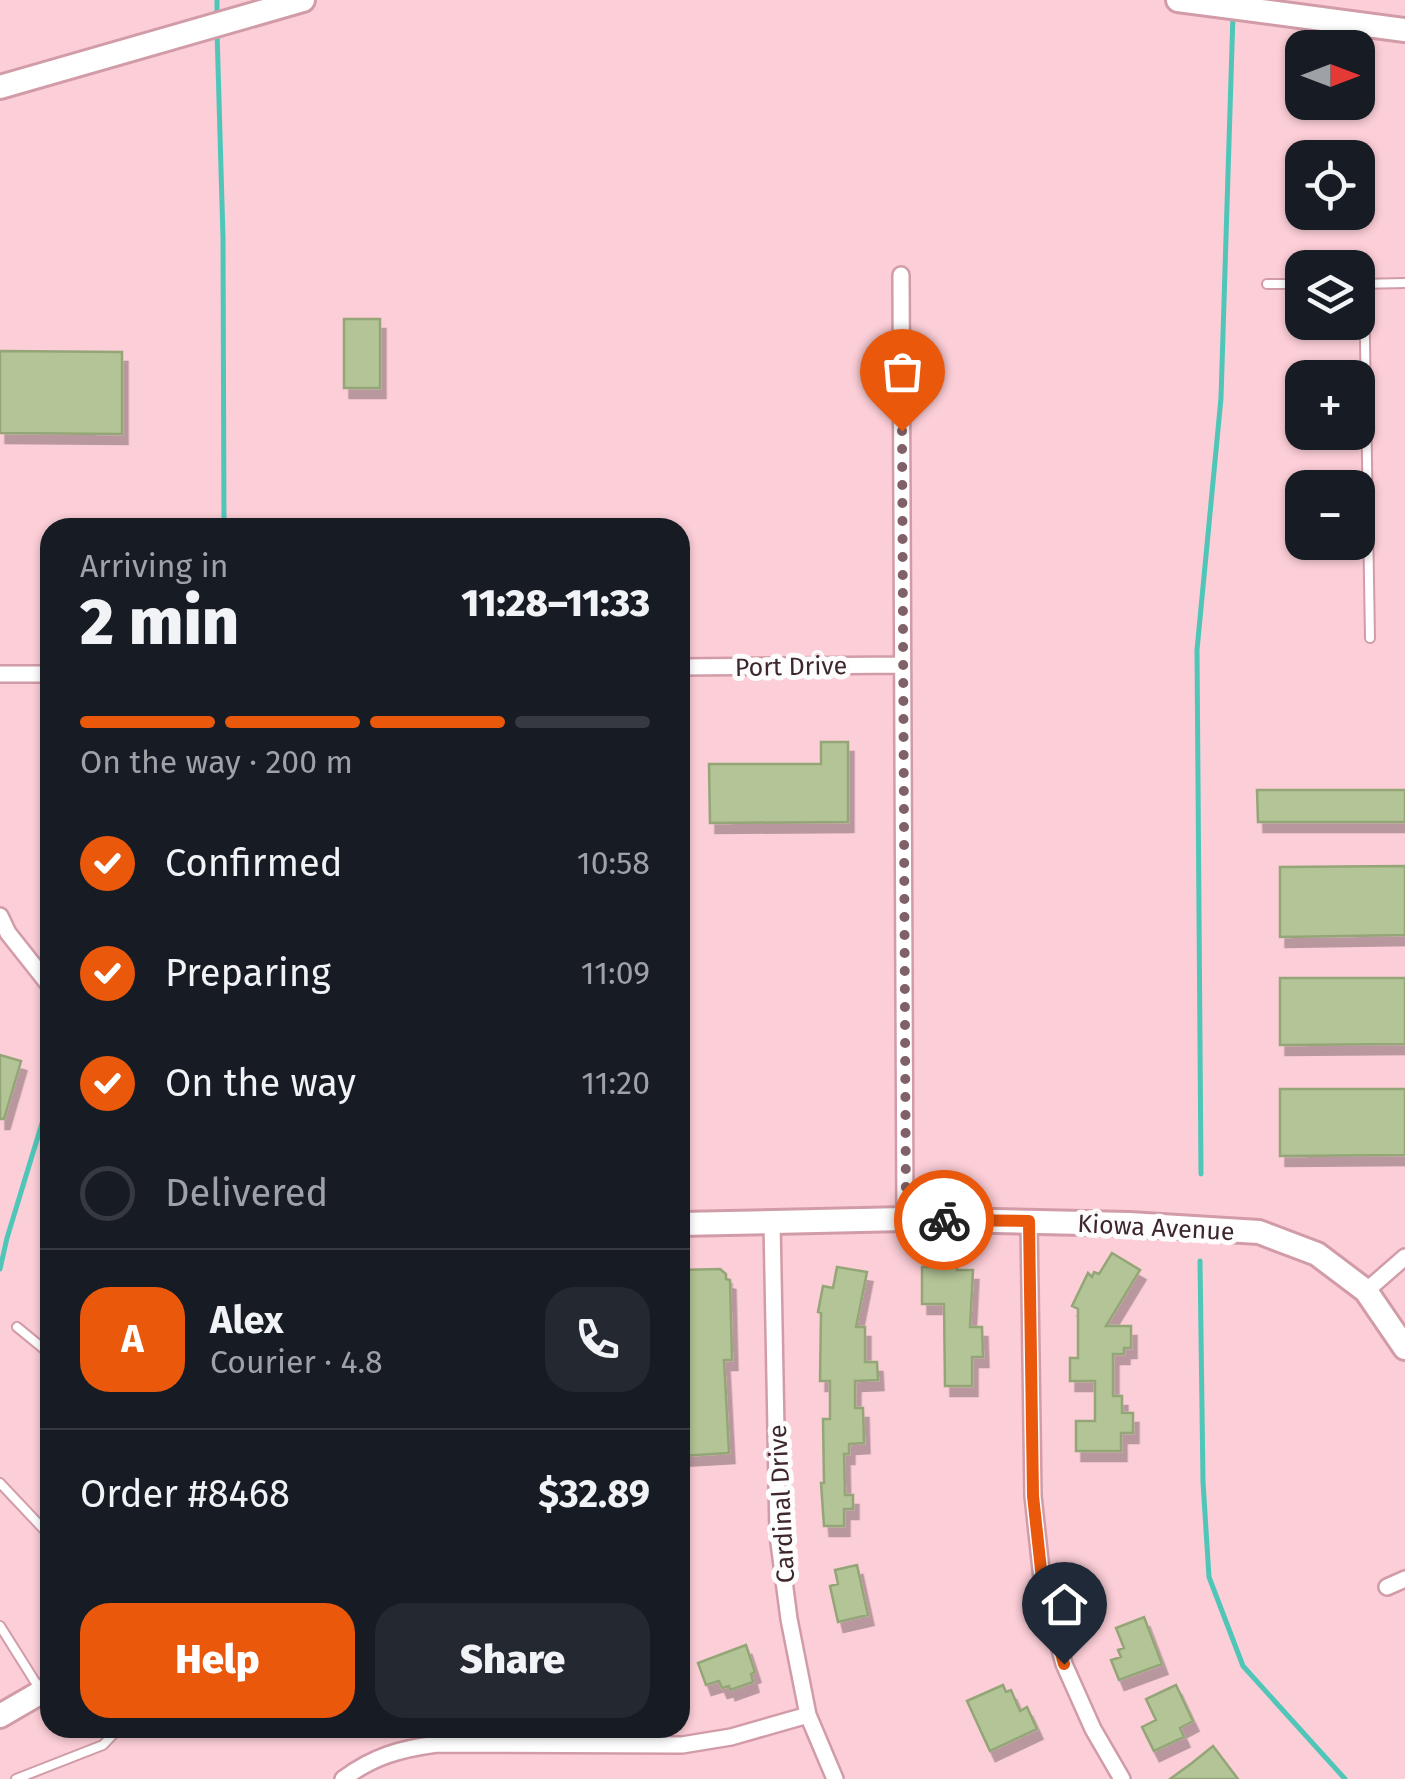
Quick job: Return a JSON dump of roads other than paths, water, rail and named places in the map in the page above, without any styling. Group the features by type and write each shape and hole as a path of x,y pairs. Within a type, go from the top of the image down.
{"street":[{"path":"0,88 303,0"},
{"path":"1178,0 1405,30"},
{"path":"901,276 906,1219"},
{"name":"Port Drive","path":"690,668 902,665"},
{"path":"0,674 40,674"},
{"path":"0,916 8,933 40,973"},
{"name":"Kiowa Avenue","path":"690,1224 906,1219 1129,1224 1258,1232 1317,1254 1366,1291 1405,1348"},
{"path":"1029,1221 1033,1496 1043,1588 1064,1664 1093,1730 1122,1779"},
{"name":"Cardinal Drive","path":"772,1222 778,1535 808,1715 835,1779"},
{"path":"1366,1291 1405,1257"},
{"path":"1387,1587 1405,1579"},
{"path":"0,1716 40,1693"},
{"path":"344,1779 367,1762 408,1748 438,1744 682,1744 732,1737 808,1715"}],"lane":[{"path":"1375,284 1405,283"},
{"path":"1267,284 1285,284"},
{"path":"1362,340 1370,638"},
{"path":"18,1327 40,1346"},
{"path":"0,1483 40,1525"},
{"path":"0,1626 40,1682"},
{"path":"16,1779 103,1745 110,1738"}],"waterway":[{"path":"217,0 217,20"},
{"path":"1201,1174 1197,650 1221,398 1233,14"},
{"path":"217,31 223,238 224,518"},
{"path":"0,1269 40,1130"},
{"path":"1200,1261 1203,1482 1209,1577 1243,1666 1345,1779"}]}
